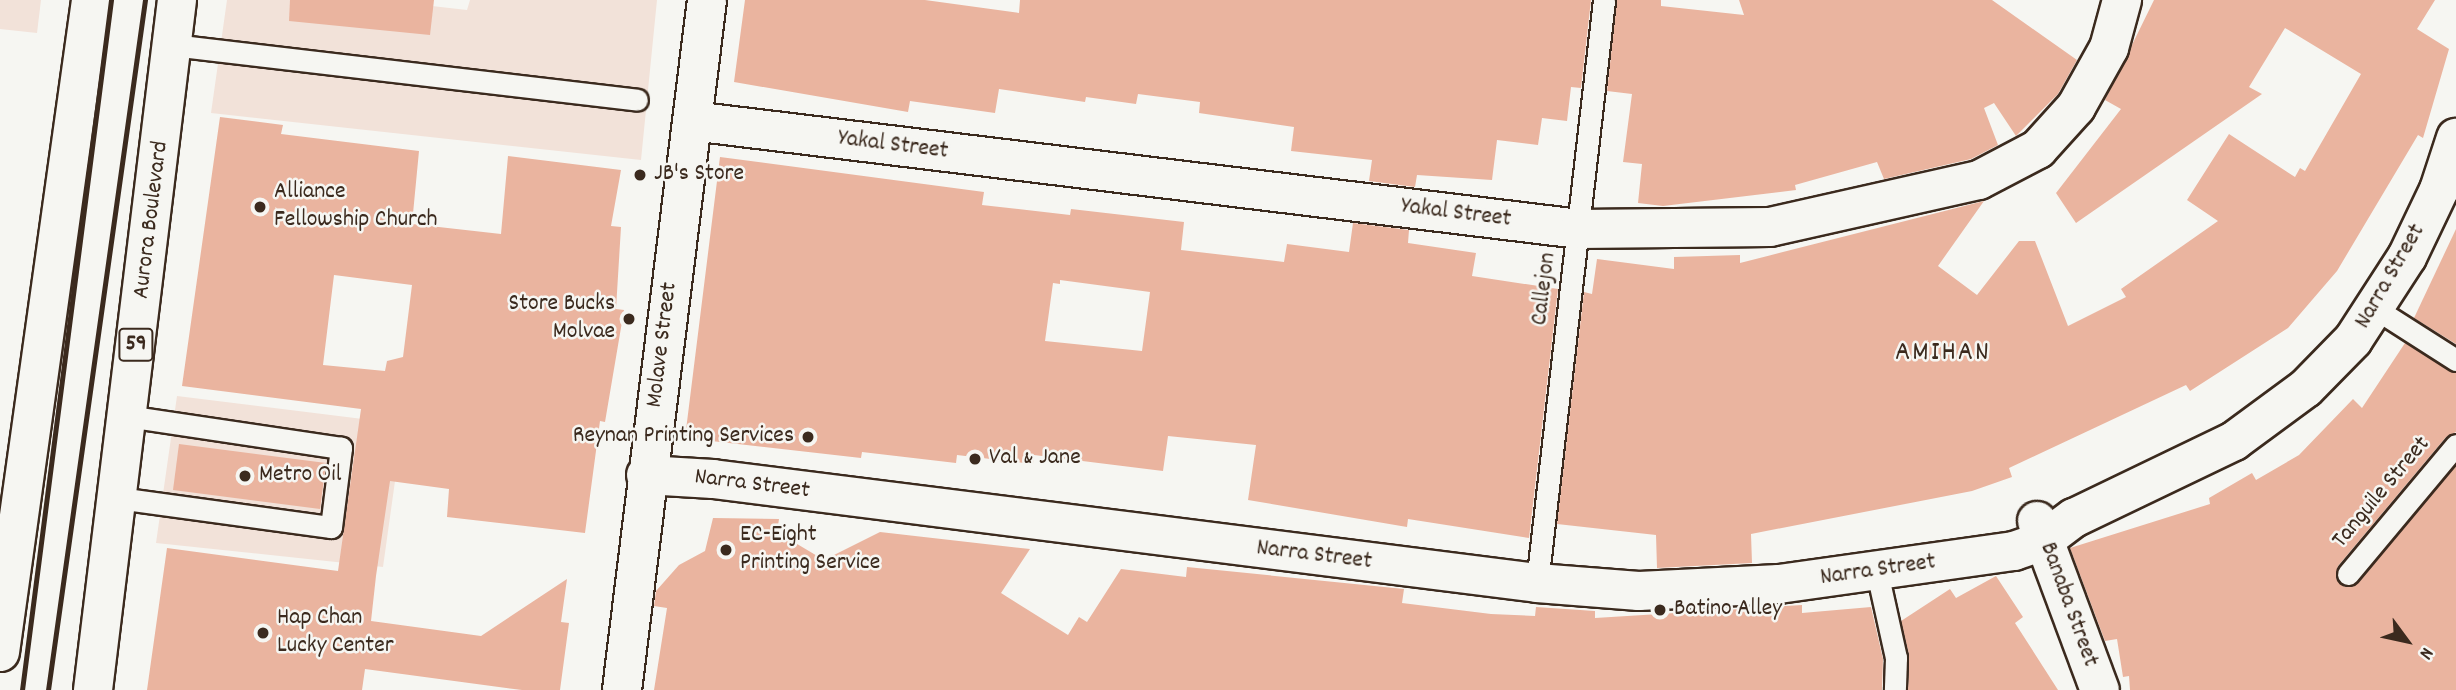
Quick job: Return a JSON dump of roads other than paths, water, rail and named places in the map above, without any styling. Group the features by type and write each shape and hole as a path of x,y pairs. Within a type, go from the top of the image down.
{"street":[{"path":"0,652 7,559 91,0"},
{"name":"Aurora Boulevard","path":"93,690 177,0"},
{"name":"Molave Street","path":"622,690 646,475 707,0"},
{"name":"Yakal Street","path":"692,121 1579,229 1770,227 1979,180 2038,149 2076,107 2109,48 2122,0"},
{"name":"Narra Street","path":"646,475 713,479 1537,583 1639,591 1779,584 1877,572 1982,553 2014,551 2040,531 2074,518 2234,441 2306,388 2353,340 2376,309 2447,194 2456,138"},
{"name":"Banaba Street","path":"2040,531 2100,690"}],"lane":[{"name":"Callejon","path":"1537,583 1604,0"},
{"path":"172,45 637,100"},
{"path":"2376,309 2456,359"},
{"path":"118,498 331,527 341,448 127,416"},
{"name":"Tanguile Street","path":"2348,574 2456,445"},
{"path":"1877,572 1896,658 1895,690"}],"railway":[{"path":"22,690 111,0"},
{"path":"48,690 145,0"}],"place":[{"name":"JB's Store","path":"640,175"},
{"name":"Alliance Fellowship Church","path":"260,207"},
{"name":"Store Bucks Molvae","path":"629,319"},
{"name":"Reynan Printing Services","path":"808,437"},
{"name":"Val & Jane","path":"975,459"},
{"name":"Metro Oil","path":"245,476"},
{"name":"EC-Eight Printing Service","path":"726,550"},
{"name":"Batino Alley","path":"1660,610"},
{"name":"Hap Chan Lucky Center","path":"263,633"}],"district":[{"name":"AMIHAN","path":"1943,354"}]}
